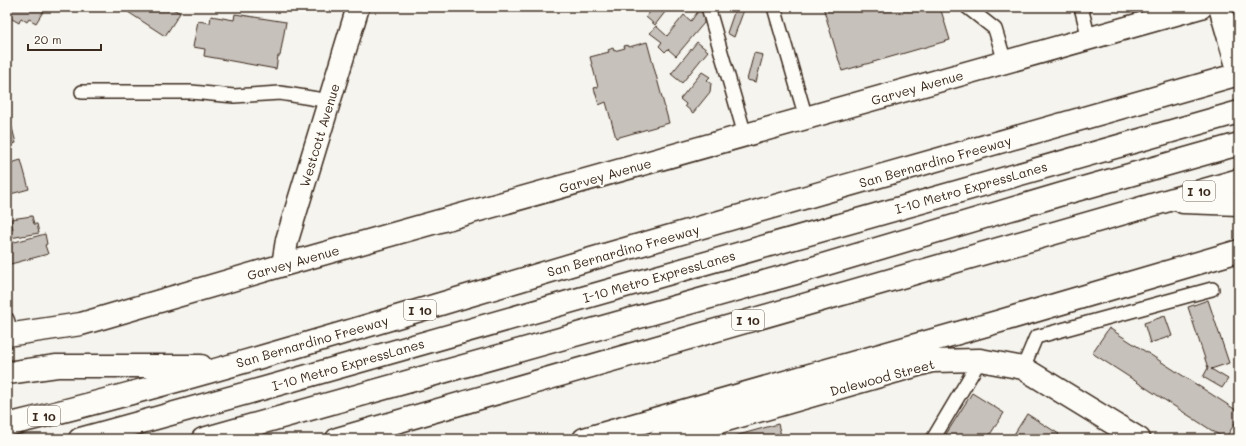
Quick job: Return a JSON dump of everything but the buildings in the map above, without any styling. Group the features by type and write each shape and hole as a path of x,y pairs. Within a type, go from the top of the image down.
{"main road":[{"name":"Westcott Avenue","path":"283,265 287,240 358,7"},
{"name":"Garvey Avenue","path":"9,329 81,324 283,265 1201,7"},
{"path":"1220,7 1239,74"},
{"name":"San Bernardino Freeway","path":"7,425 80,407 229,366 618,251 1239,74"},
{"name":"I-10 Metro ExpressLanes","path":"80,439 1239,112"},
{"path":"203,439 796,273 1062,194 1239,144"},
{"name":"I 10","path":"337,439 1239,180"},
{"path":"1160,202 1239,204"},
{"path":"584,439 1239,251"},
{"name":"Dalewood Street","path":"660,439 703,433 932,361 980,360 1023,368 1139,439"},
{"path":"7,374 57,366 229,366"}],"lane":[{"path":"708,7 745,135"},
{"path":"774,7 806,118"},
{"path":"967,7 995,29 1005,62"},
{"path":"1081,7 1089,39"},
{"path":"82,92 191,92 234,96 280,93 330,101"},
{"path":"1023,368 1036,337 1212,289"},
{"path":"933,439 980,360"}]}
